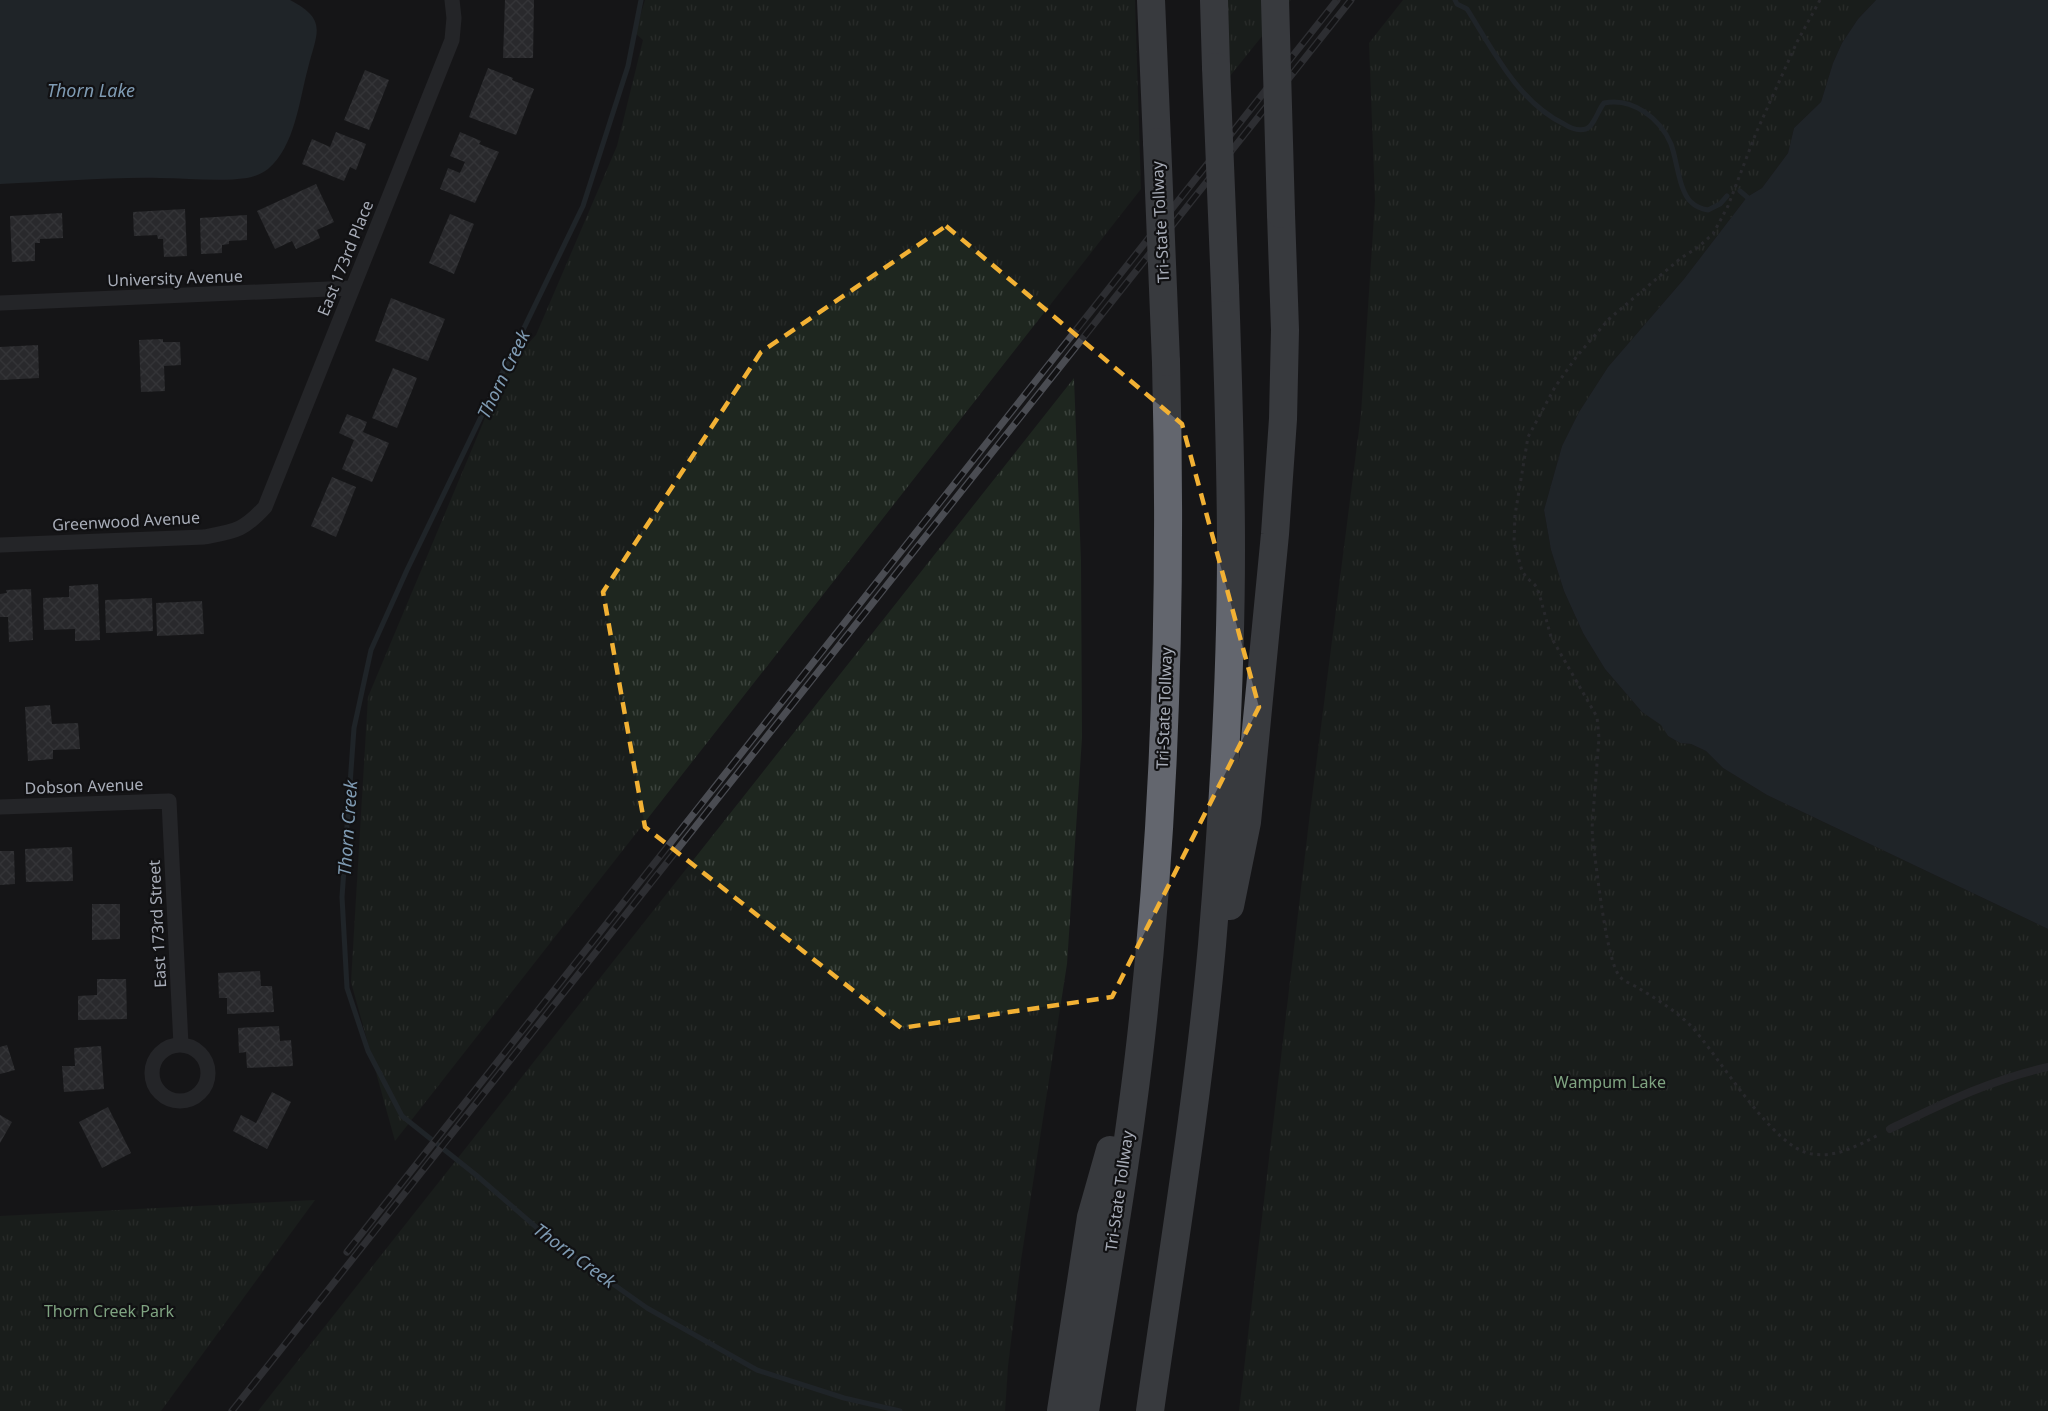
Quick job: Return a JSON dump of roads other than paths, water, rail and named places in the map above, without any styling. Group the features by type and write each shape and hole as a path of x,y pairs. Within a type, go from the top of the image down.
{"highway":[{"name":"Tri-State Tollway","path":"1084,1343 1091,1217 1139,1056 1150,947 1164,725 1169,555 1166,362 1151,0"},
{"path":"1150,1411 1199,1064 1212,947 1227,718 1231,520 1214,0"},
{"path":"1199,1064 1246,822 1261,690 1283,419 1285,330 1275,0"},
{"path":"1061,1411 1084,1343"},
{"path":"1084,1343 1085,1411"}],"street":[{"name":"East 173rd Place","path":"251,522 265,507 273,488 452,40 454,18 452,0"},
{"name":"University Avenue","path":"0,303 352,288"},
{"name":"Greenwood Avenue","path":"0,545 204,537 235,531 251,522"},
{"name":"Dobson Avenue","path":"0,807 169,801"},
{"name":"East 173rd Street","path":"169,801 181,1045"}],"lane":[{"path":"1890,1129 1958,1096 1997,1081 2048,1067"}],"water":[{"name":"Thorn Lake","path":"0,0 290,0 310,14 317,28 299,108 290,136 277,159 268,169 247,178 214,180 120,178 0,184"},
{"path":"1876,0 2048,0 2048,929 1767,795 1723,768 1706,751 1691,744 1680,743 1668,736 1661,725 1642,712 1605,669 1583,633 1564,591 1551,550 1544,510 1562,446 1579,412 1608,367 1684,279 1747,197 1762,188 1788,153 1794,128 1821,102 1842,43 1858,19"}],"waterway":[{"name":"Thorn Creek","path":"641,0 628,66 583,206 407,570 371,650 354,728 342,897 347,988 368,1051 402,1116 476,1175 552,1241 647,1308 757,1370 844,1398 900,1411"},
{"path":"1455,0 1457,4 1467,9 1497,58 1520,89 1548,114 1569,127 1583,130 1591,125 1604,103 1625,103 1635,106 1652,118 1666,135 1671,144 1684,191 1691,202 1708,210 1720,204 1727,196"},
{"path":"1740,191 1747,197"}],"railway":[{"path":"347,1252 1337,0"},
{"path":"232,1411 1351,0"}],"park label":[{"name":"Wampum Lake","path":"1610,1082"},
{"name":"Thorn Creek Park","path":"109,1311"}]}
